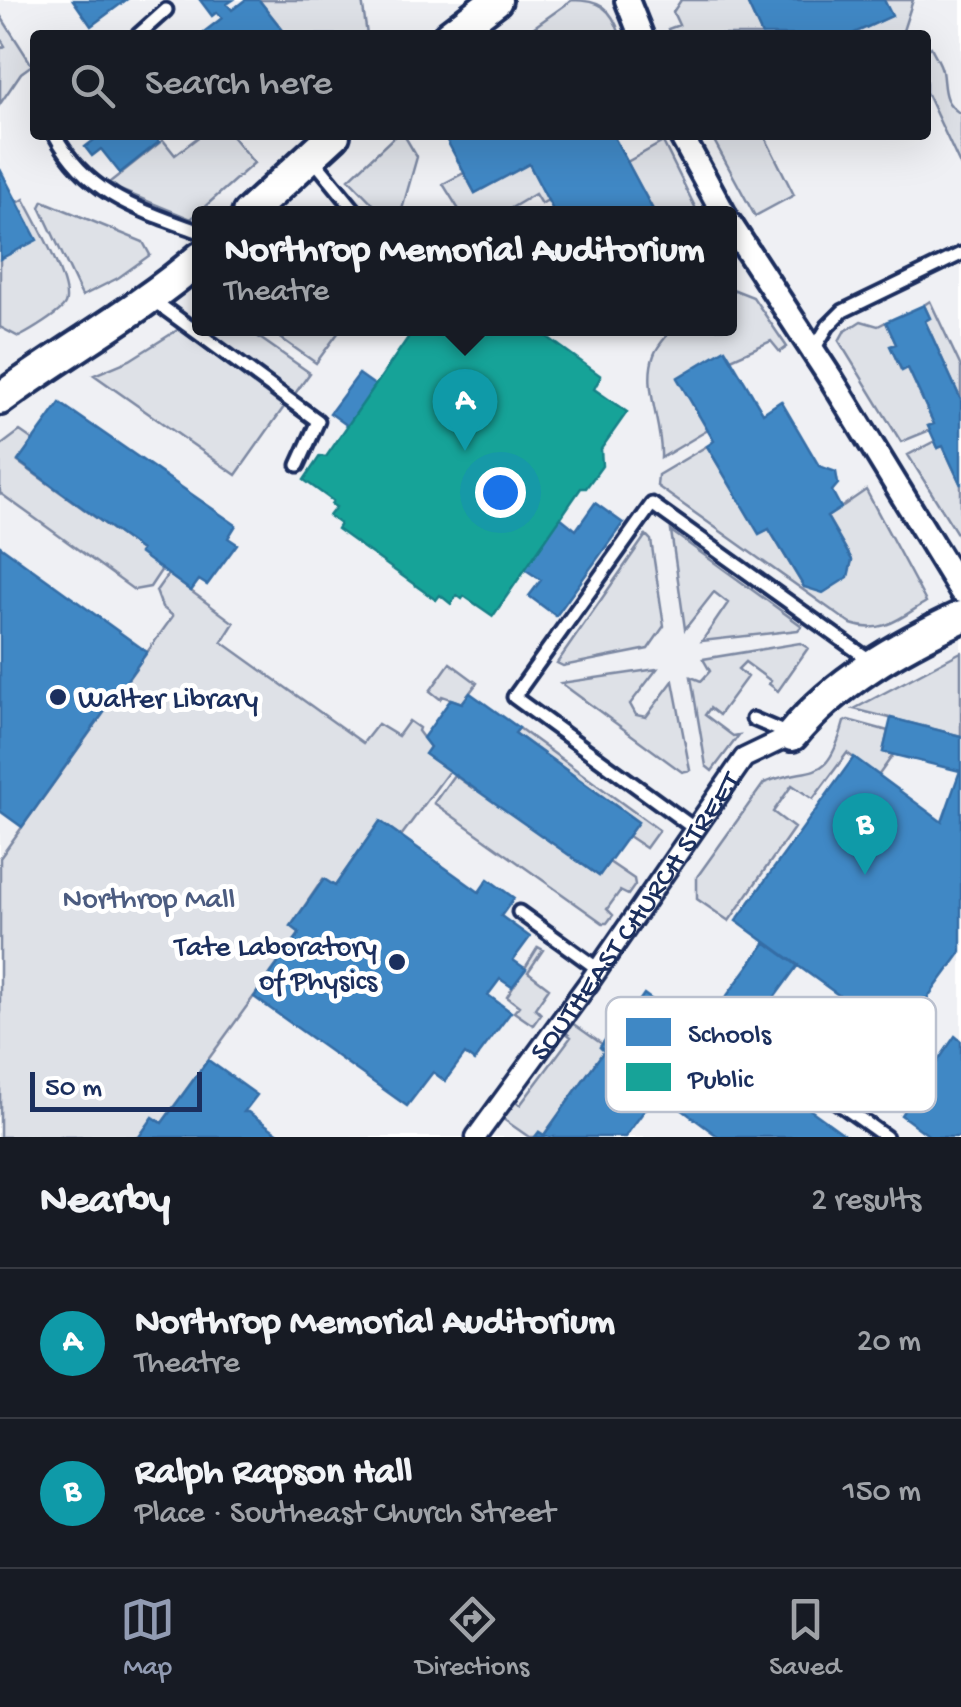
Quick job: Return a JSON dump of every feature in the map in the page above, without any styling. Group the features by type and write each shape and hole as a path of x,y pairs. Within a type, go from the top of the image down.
{"street":[{"path":"457,30 496,0"},
{"path":"627,0 639,30"},
{"path":"257,206 328,140"},
{"path":"684,140 720,206"},
{"path":"737,235 961,591"},
{"path":"6,385 149,298 192,264"},
{"name":"SOUTHEAST CHURCH STREET","path":"476,1137 744,758 792,735 816,706 875,664 961,617"}],"lane":[{"path":"147,30 166,10"},
{"path":"60,140 88,179 110,196 192,229"},
{"path":"310,156 351,206"},
{"path":"813,351 843,311 961,254"},
{"path":"149,298 192,329"},
{"path":"201,336 318,421 298,464"},
{"path":"695,828 514,698 652,504 875,664"},
{"path":"753,719 792,735"},
{"path":"520,912 598,969"},
{"path":"851,1112 886,1137"}],"shaded area":[{"path":"0,0 961,0 961,1137 0,1137"}],"green space":[{"path":"259,0 362,0 366,30 283,30"},
{"path":"572,0 603,7 618,30 530,30"},
{"path":"681,0 746,0 760,30 668,30 679,25 673,12"},
{"path":"884,0 913,0 903,30 861,30 891,16"},
{"path":"0,15 30,66 0,104 0,49 5,46 0,38"},
{"path":"931,47 941,68 947,99 961,114 961,167 931,103"},
{"path":"163,140 175,155 194,140 235,140 254,163 206,206 192,206 191,219 120,190 110,182"},
{"path":"391,140 407,140 417,157 403,206 375,206 349,179"},
{"path":"714,140 766,140 794,195 755,216"},
{"path":"663,142 695,206 651,206 627,162"},
{"path":"529,164 548,200 541,204 535,194 515,206 457,206 443,184 464,173 475,193"},
{"path":"24,199 51,252 66,295 58,312 19,337 0,327 0,259 16,204"},
{"path":"43,201 143,242 150,255 118,278 82,296 40,207"},
{"path":"737,291 753,297 787,347 780,352 771,341 731,359 708,430 661,458 650,380 654,355 667,336 737,336"},
{"path":"930,301 961,367 961,400 925,321 930,318 924,305"},
{"path":"861,321 878,326 886,322 901,370 908,368 934,424 928,426 930,430 901,442 839,341 844,332"},
{"path":"179,329 284,407 236,475 94,375 130,360"},
{"path":"212,336 257,336 310,373 294,395"},
{"path":"278,336 336,336 316,363"},
{"path":"20,431 33,440 18,462 162,569 150,587 134,590 0,493 0,446"},
{"path":"935,441 938,448 943,446 961,485 961,540 908,455"},
{"path":"707,446 759,533 769,529 804,587 847,577 852,560 827,517 866,490 926,602 882,626 851,624 657,486 658,475"},
{"path":"671,531 802,626 798,630 702,641 728,603 714,592 685,629"},
{"path":"646,535 651,540 664,626 648,649 563,666 557,663"},
{"name":"Northrop Mall","path":"168,574 234,623 222,642 363,743 378,724 398,736 409,721 419,728 430,747 426,754 449,771 401,836 380,822 335,886 323,879 291,926 300,933 162,1123 153,1118 139,1137 0,1137 0,858 173,616 162,607 156,591"},
{"path":"800,643 808,648 778,691 745,662 738,669 747,677 719,715 710,708 705,715 733,736 739,735 712,771 706,766 691,677 701,681 710,671 703,659"},
{"path":"961,652 961,736 854,709"},
{"path":"450,663 477,683 462,703 442,696 440,699 430,691"},
{"path":"657,669 630,704 636,715 646,717 673,681 690,770 682,772 561,683"},
{"path":"848,720 888,731 883,752 893,755 878,776 847,753 813,799 792,785 773,812 794,828 729,921 697,899 697,877 764,783 824,765"},
{"path":"519,728 659,830 646,848 628,836 638,822 515,733"},
{"path":"454,775 599,876 609,862 634,879 635,885 628,895 620,891 607,909 613,915 607,923 434,803"},
{"path":"538,947 543,950 528,972 549,988 535,1008 541,1014 533,1025 514,1012 519,1006 507,997"},
{"path":"572,1023 602,1044 604,1051 544,1135 539,1132 529,1137 503,1119 514,1101 520,1105 571,1037 564,1031"}],"building: Schools":[{"path":"73,0 126,0 91,26"},
{"path":"200,0 233,0 227,4 232,10 245,0 259,0 283,30 206,30 222,18 217,12 212,16"},
{"path":"746,0 884,0 892,16 861,30 760,30"},
{"path":"94,140 159,142 120,173 101,149 92,156 85,147"},
{"path":"447,140 616,140 651,206 551,206 529,164 475,193"},
{"path":"0,169 37,240 0,259"},
{"path":"924,305 930,318 925,321 961,400 961,485 943,446 938,448 928,426 934,424 908,368 902,371 890,346 896,344 886,322"},
{"path":"725,349 763,413 781,401 819,466 836,472 838,484 832,491 841,508 827,517 852,560 848,577 823,593 804,587 769,529 759,534 707,446 714,441 677,378"},
{"path":"359,374 376,386 348,426 330,413"},
{"path":"60,403 236,525 228,538 237,544 207,585 199,580 191,591 18,461"},
{"path":"595,503 623,523 556,616 529,596 541,580 523,568 560,517 576,530"},
{"name":"Walter Library","path":"0,546 147,652 22,827 0,811"},
{"path":"470,693 519,728 515,733 638,822 599,876 425,754 430,747 423,738 451,699 462,703"},
{"path":"891,718 961,736 961,952 928,997 841,997 736,921 854,757 942,822 960,771 883,752"},
{"name":"Tate Laboratory of Physics","path":"380,821 479,892 488,879 514,898 501,916 530,937 513,960 526,969 512,987 500,979 488,995 511,1012 474,1061 465,1054 445,1081 433,1072 407,1106 254,997 300,933 291,926 324,879 335,886"},
{"path":"766,942 798,965 775,997 726,997"},
{"path":"955,1036 961,1041 961,1137 931,1137 901,1115 936,1112 936,1064"},
{"path":"606,1038 606,1112 643,1112 625,1137 535,1137 539,1132 544,1135 604,1051 600,1047"},
{"path":"208,1060 257,1095 244,1112 283,1137 139,1137 153,1117 162,1123"},
{"path":"685,1112 813,1112 848,1137 719,1137"}],"building: Public":[{"path":"409,336 546,336 601,376 594,389 627,412 601,449 602,466 586,488 581,488 493,616 464,596 462,599 457,595 451,604 440,595 436,600 337,529 340,524 329,516 336,507 331,504 333,501 304,480 320,456 326,457"}],"place":[{"name":"Northrop Memorial Auditorium","path":"465,451"},
{"name":"Walter Library","path":"58,697"},
{"name":"Ralph Rapson Hall","path":"865,875"},
{"name":"Tate Laboratory of Physics","path":"397,962"}]}
